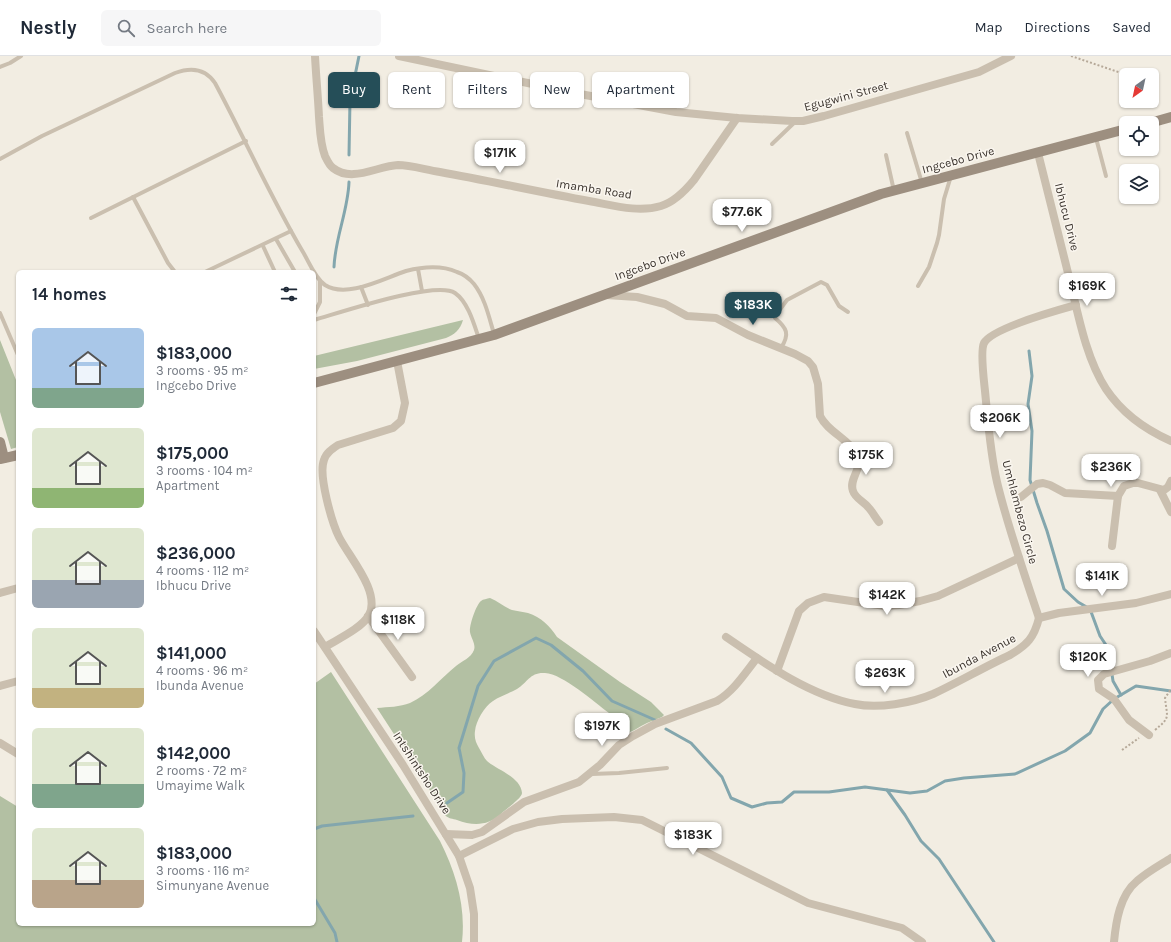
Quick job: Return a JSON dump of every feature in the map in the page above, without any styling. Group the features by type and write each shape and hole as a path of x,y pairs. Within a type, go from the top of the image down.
{"main road":[{"path":"1159,120 1171,117"},
{"name":"Ingcebo Drive","path":"316,382 494,335 858,202 922,183 1119,131"},
{"name":"Ingcebo Drive","path":"316,377 366,368"},
{"path":"0,442 2,458 16,454"}],"street":[{"name":"Imamba Road","path":"315,56 321,136 325,155 331,167 335,170 351,174 359,174 389,166 400,165 628,208 652,208 661,206 673,200 687,188 737,118"},
{"name":"Egugwini Street","path":"399,56 660,110 737,118 796,121 824,116 978,72 1011,56"},
{"name":"Ibhucu Drive","path":"1038,153 1076,305 1090,356 1100,380 1121,408 1132,418 1145,428 1171,441"},
{"path":"603,295 637,297 664,304 687,316 716,318 748,335 808,361 813,367 818,384 820,416 827,426 856,453 859,464 852,483 853,490 872,511 879,522"},
{"name":"Umhlambezo Circle","path":"1039,618 1019,558 997,482 990,443 983,372 983,347 984,342 990,336 1002,329 1076,305"},
{"path":"325,647 350,632 366,620 370,613 372,604 371,594 339,537 331,512 322,470 324,460 328,453 338,445 393,428 401,420 405,403 397,361"},
{"path":"1112,546 1118,496 1124,486 1132,483 1138,483 1160,490 1165,489 1171,481"},
{"path":"1020,497 1037,484 1043,483 1065,493 1118,496"},
{"path":"1160,490 1171,512"},
{"path":"777,671 799,611 808,603 824,597 885,606 899,606 938,596 1019,558"},
{"path":"0,593 16,589"},
{"path":"1039,618 1058,613 1136,603 1171,594"},
{"path":"368,616 412,677"},
{"name":"Ibunda Avenue","path":"726,637 777,671 811,689 855,704 873,706 905,702 932,694 974,674 1022,648 1036,630 1039,618"},
{"name":"Intshintsho Drive","path":"316,633 459,856 470,888 474,914 474,942"},
{"path":"1149,735 1129,720 1114,699 1099,689 1098,680 1104,674 1150,661 1171,653"},
{"path":"446,834 478,833 489,828 524,802 575,783 600,765 619,745 633,736 655,724 716,701 725,696 731,691 757,658"},
{"path":"0,686 16,682"},
{"path":"0,743 16,753"},
{"path":"459,856 513,829 538,822 562,819 614,818 642,820 808,903 902,928 922,942"},
{"path":"1114,942 1115,928 1123,901 1129,889 1137,881 1171,858"}],"lane":[{"path":"0,66 10,63 21,56"},
{"path":"0,159 42,136 175,73 191,69 200,70 205,72 213,79 291,231 314,270"},
{"path":"772,144 796,121"},
{"path":"908,133 922,183"},
{"path":"1096,137 1106,176"},
{"path":"91,218 246,141"},
{"path":"886,155 894,191"},
{"path":"918,286 929,268 937,244 944,199 952,176"},
{"path":"133,197 168,263 174,270"},
{"path":"209,270 263,246 291,231"},
{"path":"276,239 294,270"},
{"path":"263,246 274,270"},
{"path":"316,273 320,280 328,286 339,289 352,289 407,271 443,267 464,275 474,284 481,296 494,335"},
{"path":"418,269 422,291"},
{"path":"316,310 319,306 321,295 320,280"},
{"path":"781,348 786,338 785,327 775,318 775,316 783,304 792,297 821,282 826,285 839,306 848,312"},
{"path":"361,287 368,305"},
{"path":"316,319 422,291 447,290 455,294 464,303 479,339"},
{"path":"0,313 16,350"},
{"path":"589,774 619,774 667,768"}],"path":[{"path":"1071,56 1119,72"},
{"path":"1122,750 1140,738 1149,735 1166,721 1167,716 1164,698 1171,689"}],"green space":[{"path":"463,320 457,331 446,338 357,361 316,369 316,356"},
{"path":"0,340 16,380 16,448 11,449 0,412"},
{"path":"490,598 512,610 528,613 541,619 557,637 651,702 664,715 630,732 618,732 614,729 609,713 569,683 545,673 532,676 517,689 493,701 481,714 477,723 475,734 476,740 485,758 491,764 513,778 521,787 522,793 517,801 496,818 486,823 475,824 463,822 446,816 377,708 394,707 417,700 471,655 474,650 474,643 470,632 473,616 479,603 484,599"},
{"path":"331,672 440,841 451,865 461,903 463,929 462,942 0,942 0,796 16,806 16,926 316,926 316,683"}],"waterway":[{"path":"349,155 350,100 359,56"},
{"path":"334,267 349,182"},
{"path":"1029,351 1032,376 1028,404 1032,431 1030,480 1064,589 1078,602 1090,609 1100,636 1108,648 1113,681 1121,695"},
{"path":"447,803 463,792 464,773 459,748 478,686 494,661 536,638 551,645 583,671 612,701 655,720"},
{"path":"666,729 691,743 722,777 731,798 752,807 767,803 782,802 794,792 829,792 865,787 910,793 927,791 945,781 1015,774 1065,751 1090,733 1103,709 1114,699 1136,686 1171,691"},
{"path":"887,790 921,841 939,859 994,942"},
{"path":"316,828 322,826 413,816"},
{"path":"316,901 335,933 337,942"}]}
